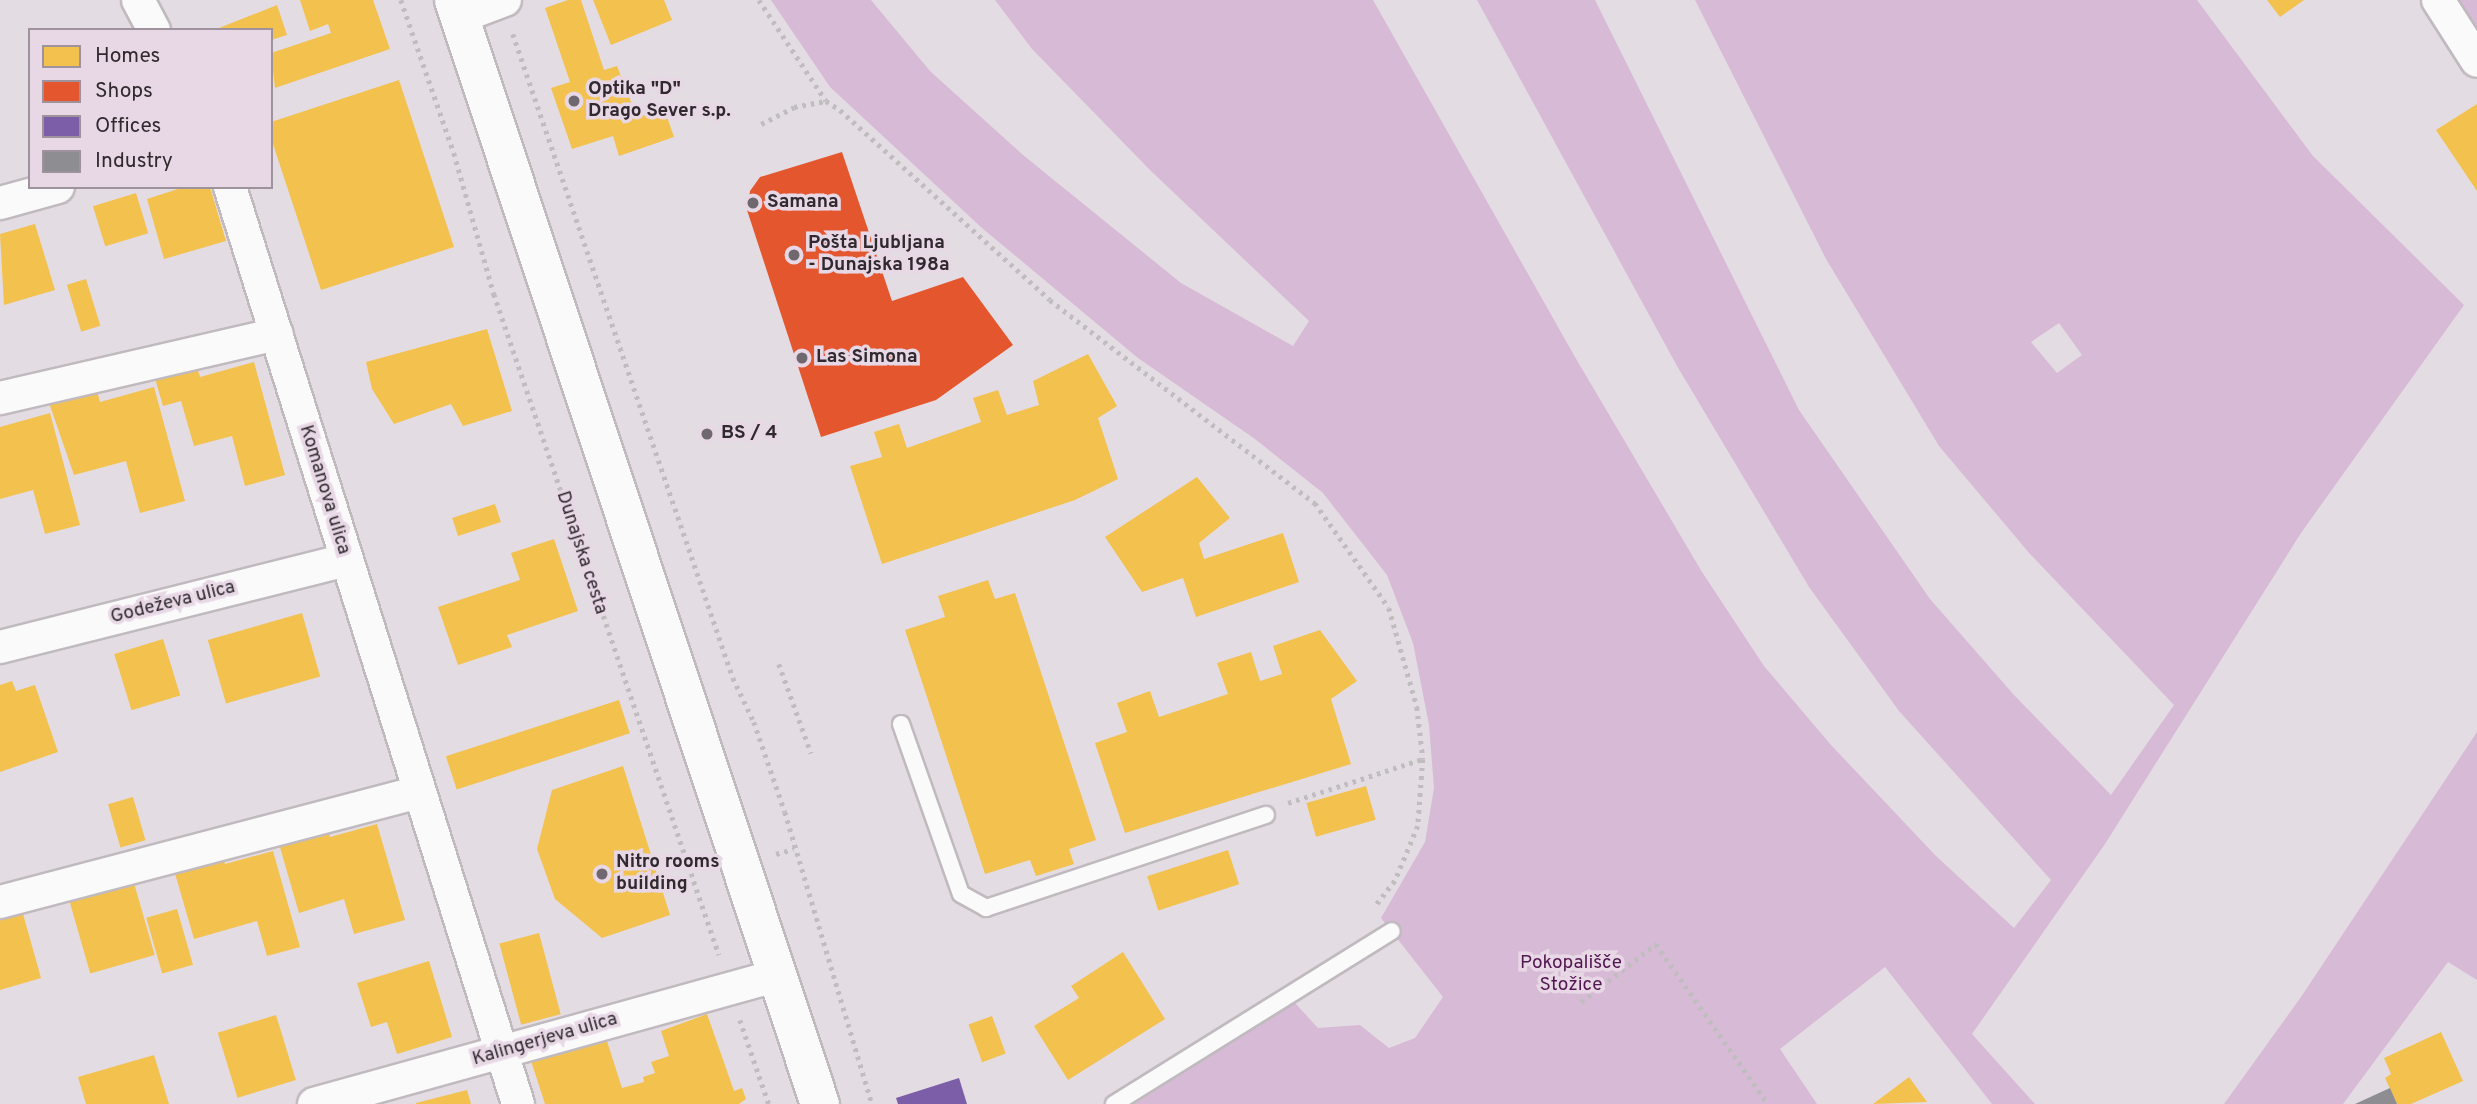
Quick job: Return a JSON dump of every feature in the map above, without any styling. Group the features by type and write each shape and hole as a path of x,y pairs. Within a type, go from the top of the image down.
{"main road":[{"path":"457,8 820,1104"}],"street":[{"path":"138,0 154,28"},
{"path":"457,8 505,0"},
{"path":"2438,0 2477,61"},
{"path":"0,203 51,189"},
{"name":"Komanova ulica","path":"231,189 518,1104"},
{"path":"0,398 276,334"},
{"name":"Godeževa ulica","path":"0,647 346,560"},
{"path":"0,902 419,792"},
{"name":"Kalingerjeva ulica","path":"314,1104 730,991 776,976"}],"lane":[{"path":"901,724 961,894 986,908 1266,815"},
{"path":"1114,1104 1392,931"}],"path":[{"name":"Dunajska cesta","path":"401,0 453,153 494,294 769,1104"},
{"path":"759,0 826,101 1050,300 1243,443 1315,503 1389,608 1417,707 1423,759 1418,826 1395,881 1354,936 1355,953"},
{"path":"513,34 733,678 754,722 785,812 872,1104"},
{"path":"761,124 794,107 826,101"},
{"path":"779,664 811,753"},
{"path":"1266,815 1288,803 1423,759"},
{"path":"1581,1002 1656,944 1768,1104"}],"green space":[{"name":"Pokopališče Stožice","path":"771,0 871,0 930,71 1023,155 1181,283 1293,346 1309,321 1151,171 1032,49 995,0 1373,0 1575,357 1702,572 1764,666 1831,745 1936,856 2014,928 2051,880 1899,711 1809,587 1677,366 1477,0 1595,0 1799,410 1930,599 2014,695 2111,795 2174,705 2030,554 1939,446 1826,259 1695,0 2197,0 2313,156 2464,305 2301,533 2105,844 1972,1034 2035,1104 1992,1104 1885,967 1780,1049 1817,1104 1134,1104 1295,1003 1318,1028 1360,1025 1389,1048 1415,1038 1443,997 1381,918 1425,842 1434,788 1429,725 1413,643 1387,575 1323,493 1255,439 1138,358 982,228 830,87","holes":["2059,323 2082,355 2057,373 2031,342"]},
{"path":"2456,0 2477,0 2477,33"},
{"path":"2477,732 2477,980 2448,962 2343,1104 2224,1104 2301,997"}],"building: Homes":[{"path":"300,0 373,0 390,49 275,88 273,52 331,33 328,24 310,31"},
{"path":"568,0 581,0 604,70 617,66 637,117 664,108 674,137 619,156 613,136 572,149 551,88 570,82 545,8"},
{"path":"593,0 664,0 672,20 611,45"},
{"path":"2267,0 2304,0 2280,17"},
{"path":"277,5 287,35 273,39 273,28 219,28"},
{"path":"399,80 454,247 321,290 273,144 273,121"},
{"path":"2477,104 2477,191 2436,130"},
{"path":"178,189 211,189 226,241 164,259 147,199"},
{"path":"136,193 148,233 105,246 93,206"},
{"path":"35,224 55,290 4,305 0,234"},
{"path":"86,279 100,326 81,332 67,285"},
{"path":"487,329 512,411 463,426 451,404 394,424 372,389 366,362"},
{"path":"1088,354 1117,406 1098,418 1118,479 1075,500 882,564 850,466 882,457 874,432 899,424 907,448 981,422 973,398 998,390 1007,415 1039,405 1033,381"},
{"path":"254,362 285,475 245,486 232,436 194,446 181,401 163,406 154,375 196,364 200,377"},
{"path":"96,387 100,402 154,387 185,501 140,513 126,461 74,475 48,400"},
{"path":"50,413 80,525 45,534 33,490 0,499 0,427"},
{"path":"1197,477 1230,518 1199,543 1204,559 1283,533 1299,582 1196,617 1183,578 1142,592 1105,537"},
{"path":"495,504 501,522 458,536 452,518"},
{"path":"554,539 578,611 507,635 512,647 458,665 438,607 520,580 511,553"},
{"path":"988,580 995,599 1015,593 1096,840 1069,849 1074,864 1036,876 1030,860 985,874 905,630 945,617 938,596"},
{"path":"302,613 320,676 226,703 208,640"},
{"path":"1320,630 1357,681 1331,699 1351,764 1125,833 1095,743 1127,732 1117,703 1150,691 1159,717 1228,694 1217,663 1251,652 1260,681 1282,674 1273,646"},
{"path":"163,639 180,695 131,710 114,654"},
{"path":"12,681 16,691 35,685 58,752 0,772 0,685"},
{"path":"619,700 630,733 457,790 446,756"},
{"name":"Nitro rooms building","path":"623,766 670,915 602,938 555,899 537,849 552,790"},
{"path":"1366,786 1376,820 1316,837 1306,803"},
{"path":"133,797 145,840 120,847 108,804"},
{"path":"326,823 330,837 377,824 405,920 354,934 344,899 299,913 277,837"},
{"path":"221,849 225,864 273,851 300,947 267,956 257,921 194,939 172,863"},
{"path":"1228,850 1239,884 1158,911 1147,876"},
{"path":"134,883 155,955 90,974 70,901"},
{"path":"177,909 193,965 162,974 146,918"},
{"path":"23,914 41,978 0,990 0,920"},
{"path":"539,933 561,1014 521,1025 499,944"},
{"path":"1123,952 1165,1019 1068,1080 1034,1026 1079,998 1071,986"},
{"path":"429,961 452,1037 397,1054 387,1022 371,1027 357,983"},
{"path":"707,1014 734,1091 742,1088 746,1099 739,1104 545,1104 531,1061 606,1038 622,1088 644,1082 643,1077 655,1073 651,1062 669,1056 661,1031"},
{"path":"276,1015 296,1080 238,1098 218,1033"},
{"path":"992,1016 1006,1054 982,1062 969,1025"},
{"path":"2441,1032 2463,1081 2411,1104 2397,1104 2385,1078 2391,1074 2384,1058"},
{"path":"154,1055 169,1104 86,1104 78,1077"},
{"path":"1909,1077 1927,1102 1873,1104"},
{"path":"467,1090 471,1104 416,1104 416,1103"}],"building: Shops":[{"path":"842,152 892,301 963,277 1013,345 936,400 821,437 747,210 750,191 760,177"}],"building: Offices":[{"path":"959,1078 967,1104 898,1104 896,1098"}],"building: Industry":[{"path":"2390,1088 2397,1104 2355,1104"}],"place":[{"name":"Optika \"D\" Drago Sever s.p.","path":"574,101"},
{"name":"Samana","path":"753,203"},
{"name":"Pošta Ljubljana - Dunajska 198a","path":"794,255"},
{"name":"Las Simona","path":"802,358"},
{"name":"BS / 4","path":"707,434"},
{"name":"Nitro rooms building","path":"602,874"}]}
